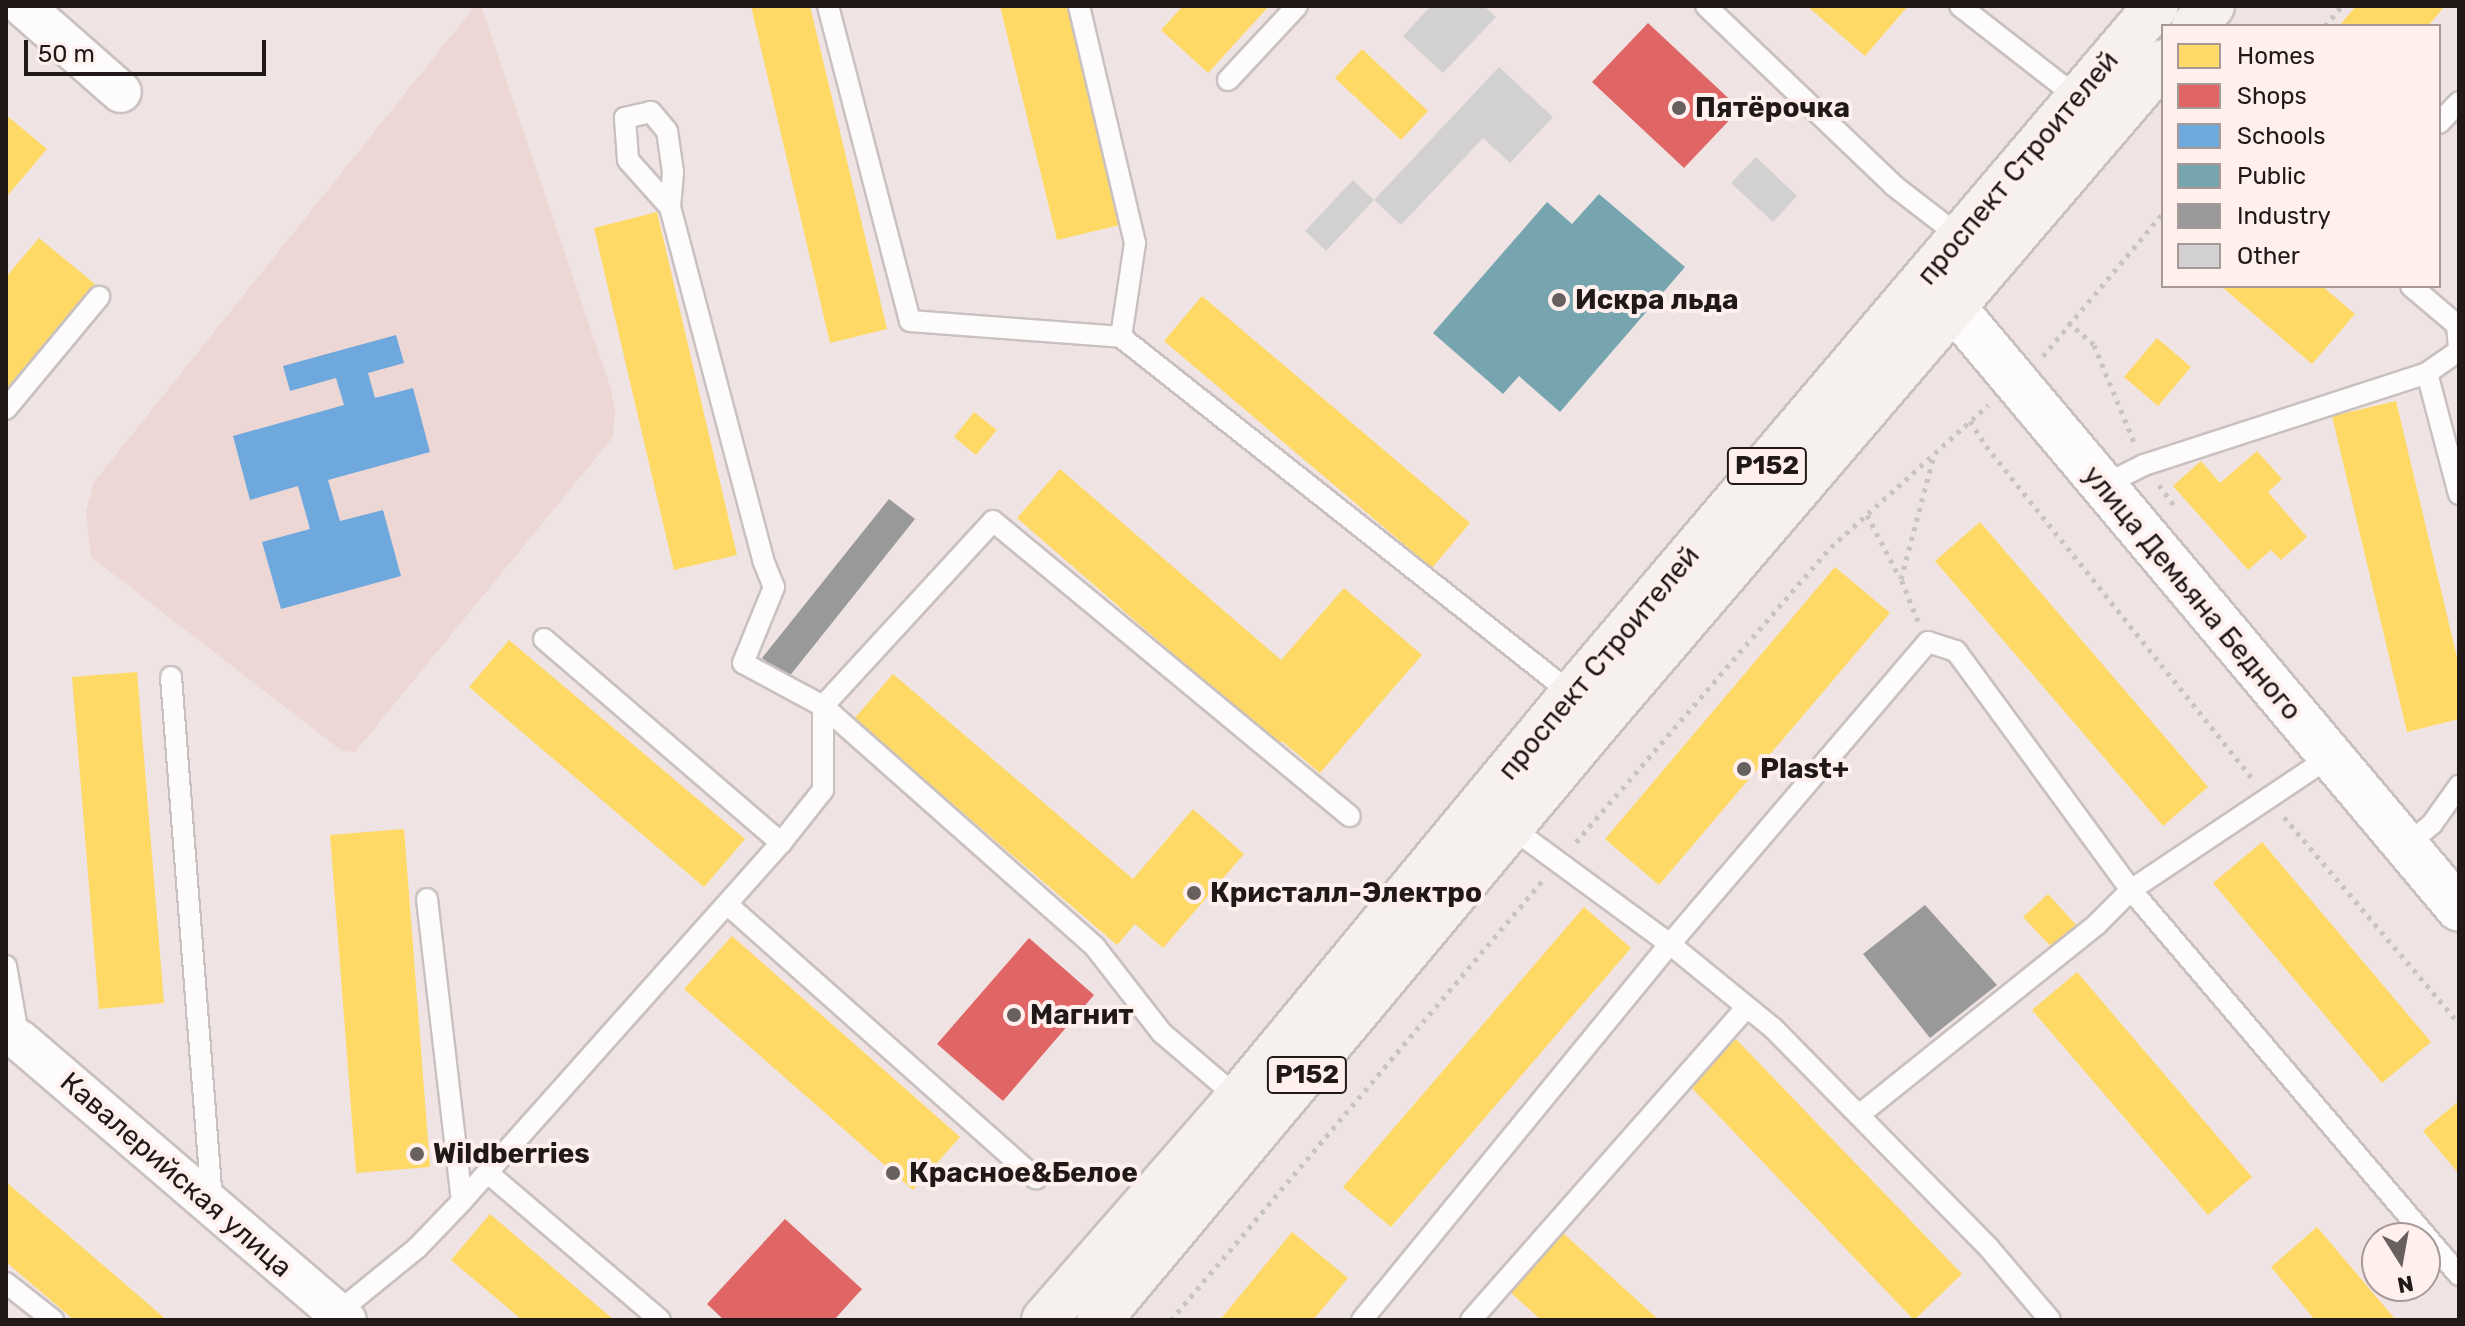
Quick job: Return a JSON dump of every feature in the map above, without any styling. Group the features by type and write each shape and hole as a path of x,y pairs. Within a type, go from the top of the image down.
{"main road":[{"name":"проспект Строителей","path":"1099,1320 1512,828 1941,292 1959,236 2156,6"},
{"path":"2196,24 2212,6"},
{"name":"проспект Строителей","path":"1044,1320 1238,1098 1572,694 1941,292 2161,64"}],"street":[{"path":"23,6 121,92"},
{"name":"улица Демьяна Бедного","path":"1941,292 2459,909"},
{"name":"Кавалерийская улица","path":"12,1035 213,1210 342,1316"}],"lane":[{"path":"828,6 910,321 1121,337 1572,694"},
{"path":"1079,6 1135,243 1121,337"},
{"path":"1228,80 1297,6"},
{"path":"1706,6 1893,185 1959,236"},
{"path":"1960,6 2078,98"},
{"path":"2441,121 2459,102"},
{"path":"670,207 763,560 774,587 743,663 823,706 1095,947 1162,1033 1238,1098"},
{"path":"2102,486 2144,465 2427,373 2459,350 2457,325 2413,288"},
{"path":"6,409 99,297"},
{"path":"2427,373 2459,494"},
{"path":"342,1316 417,1248 488,1173 781,843 823,790 823,706 993,521 1350,816"},
{"path":"544,639 781,843"},
{"path":"1362,1320 1670,944 1928,642 1956,651 2131,890 2459,1275"},
{"path":"171,677 213,1210"},
{"path":"1859,1115 2097,924 2131,890 2330,757"},
{"path":"2405,846 2432,824 2459,786"},
{"path":"1512,828 1670,944 1773,1028 1989,1248 2050,1320"},
{"path":"427,899 462,1201"},
{"path":"728,905 1036,1178"},
{"path":"6,966 12,1035"},
{"path":"1471,1320 1747,1007"},
{"path":"488,1173 660,1320"},
{"path":"6,1283 53,1320"}],"path":[{"path":"2327,24 2342,6"},
{"path":"1953,438 2055,346 2068,322 2161,215"},
{"path":"2068,322 2094,345 2144,465 2178,512"},
{"path":"1970,421 1986,446 2268,798 2459,1023"},
{"path":"1901,579 1935,454"},
{"path":"1867,515 1901,579 1928,642"}],"shaded area":[{"path":"475,6 481,6 611,389 615,410 613,437 355,752 342,751 91,557 86,511 94,482"}],"building: Homes":[{"path":"751,6 810,6 887,329 830,343"},
{"path":"1000,6 1067,6 1120,225 1057,240"},
{"path":"1183,6 1269,6 1208,73 1161,30"},
{"path":"1807,6 1908,6 1865,56"},
{"path":"2356,6 2445,6 2430,24 2341,24"},
{"path":"1362,49 1428,111 1401,140 1335,78"},
{"path":"6,115 47,149 8,195 6,193"},
{"path":"657,212 737,555 674,570 594,228"},
{"path":"39,238 95,284 6,389 6,277"},
{"path":"2223,288 2324,288 2355,314 2312,364"},
{"path":"1202,296 1470,523 1432,568 1164,341"},
{"path":"2157,338 2191,367 2158,406 2124,377"},
{"path":"2396,401 2459,666 2459,719 2407,732 2332,416"},
{"path":"974,412 997,430 976,455 954,437"},
{"path":"2257,451 2282,479 2268,492 2307,537 2281,560 2271,550 2248,570 2173,486 2201,461 2220,483"},
{"path":"1060,469 1281,660 1344,588 1422,655 1320,773 1282,741 1278,745 1017,518"},
{"path":"1980,522 2208,787 2163,826 1935,561"},
{"path":"1835,567 1890,613 1659,885 1605,839"},
{"path":"509,640 745,839 704,887 469,687"},
{"path":"137,672 164,1003 99,1009 72,677"},
{"path":"893,674 1133,879 1193,809 1244,854 1163,948 1135,924 1117,945 854,719"},
{"path":"404,829 430,1167 356,1173 330,835"},
{"path":"2262,842 2431,1042 2382,1083 2213,883"},
{"path":"2048,894 2077,926 2053,949 2023,917"},
{"path":"1584,907 1631,948 1391,1227 1343,1187"},
{"path":"732,936 960,1137 913,1190 684,989"},
{"path":"2077,972 2252,1177 2208,1215 2032,1010"},
{"path":"1736,1039 1962,1274 1914,1320 1688,1084"},
{"path":"2459,1101 2459,1174 2423,1131"},
{"path":"6,1182 167,1320 74,1320 6,1262"},
{"path":"490,1214 614,1320 522,1320 451,1260"},
{"path":"2317,1227 2361,1279 2361,1302 2381,1302 2396,1320 2315,1320 2271,1267"},
{"path":"1292,1232 1348,1278 1313,1320 1220,1320"},
{"path":"1563,1233 1659,1320 1541,1320 1509,1291"}],"building: Shops":[{"path":"1648,23 1740,109 1684,168 1592,82"},
{"path":"1029,938 1094,995 1003,1101 937,1044"},
{"path":"785,1219 862,1289 834,1320 724,1320 707,1304"}],"building: Schools":[{"path":"396,335 404,363 368,373 375,398 413,388 430,452 328,480 340,521 383,510 401,576 281,609 262,542 310,529 298,486 250,500 233,436 344,405 336,378 290,391 283,366"}],"building: Public":[{"name":"Искра льда","path":"1599,194 1685,267 1560,412 1519,376 1503,394 1433,333 1547,202 1572,224"}],"building: Industry":[{"path":"889,499 915,519 788,678 762,658"},
{"path":"1925,905 1997,985 1930,1038 1863,954"}],"building: Other":[{"path":"1431,6 1484,6 1496,17 1443,73 1403,36"},
{"path":"1499,67 1553,117 1510,163 1483,138 1401,225 1374,200"},
{"path":"1756,157 1797,196 1773,222 1731,183"},
{"path":"1353,180 1374,200 1326,251 1305,231"}],"place":[{"name":"Пятёрочка","path":"1679,108"},
{"name":"Искра льда","path":"1559,300"},
{"name":"Plast+","path":"1744,769"},
{"name":"Кристалл-Электро","path":"1194,893"},
{"name":"Магнит","path":"1014,1015"},
{"name":"Wildberries","path":"417,1154"},
{"name":"Красное&Белое","path":"893,1173"}]}
